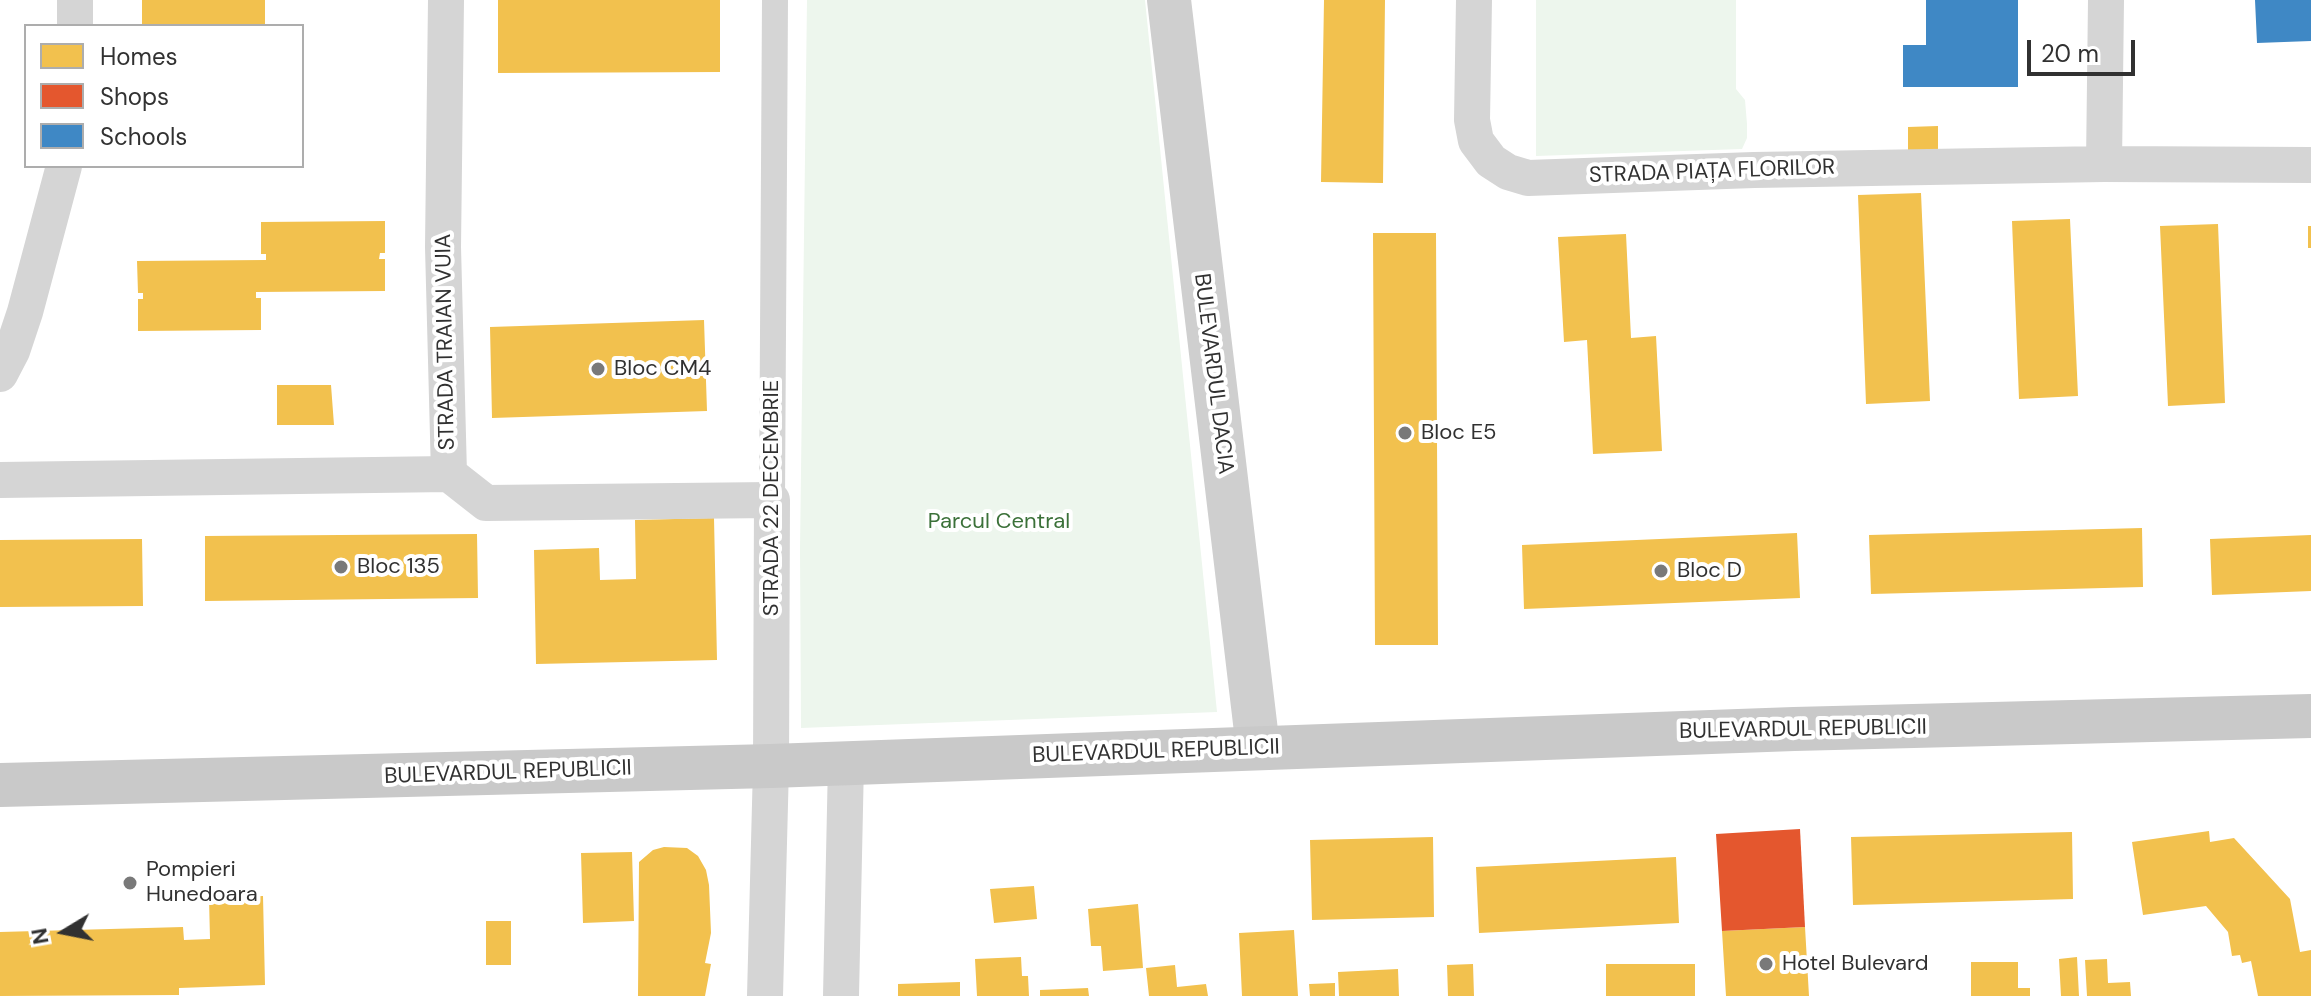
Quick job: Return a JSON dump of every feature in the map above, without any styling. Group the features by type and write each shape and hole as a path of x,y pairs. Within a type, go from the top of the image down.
{"main road":[{"name":"BULEVARDUL DACIA","path":"1169,0 1258,748"},
{"name":"BULEVARDUL REPUBLICII","path":"0,785 771,766 1779,729 2311,716"}],"street":[{"path":"75,0 75,24"},
{"name":"STRADA TRAIAN VUIA","path":"0,480 449,474 443,247 446,0"},
{"name":"STRADA 22 DECEMBRIE","path":"765,996 771,766 775,0"},
{"name":"STRADA PIAȚA FLORILOR","path":"1474,0 1472,120 1476,141 1491,161 1508,172 1528,178 2104,164 2311,165"},
{"path":"2104,164 2106,0"},
{"path":"0,374 12,351 25,312 63,168"},
{"path":"449,474 486,503 772,500"},
{"path":"841,996 846,762"}],"green space":[{"name":"Parcul Central","path":"807,0 1145,0 1217,712 801,728 800,549"},
{"path":"1536,0 1736,0 1736,89 1745,100 1747,124 1747,138 1742,149 1536,156"}],"building: Homes":[{"path":"142,0 265,0 265,24 142,24"},
{"path":"498,0 720,0 720,72 498,73"},
{"path":"1324,0 1385,0 1383,183 1321,182"},
{"path":"1938,126 1938,150 1908,150 1908,127"},
{"path":"1921,193 1930,401 1866,404 1858,195"},
{"path":"2070,219 2078,396 2019,399 2012,221"},
{"path":"385,221 385,253 380,253 379,259 385,259 385,291 256,292 256,298 261,298 261,330 138,331 138,299 143,299 143,293 138,293 137,261 266,260 266,254 261,254 261,222"},
{"path":"2218,224 2225,403 2168,406 2160,226"},
{"path":"2308,226 2311,226 2311,248 2308,248"},
{"name":"Bloc E5","path":"1373,233 1436,233 1438,645 1375,645"},
{"path":"1626,234 1631,338 1656,336 1662,451 1593,454 1587,340 1564,342 1558,237"},
{"name":"Bloc CM4","path":"704,320 707,411 492,418 490,327"},
{"path":"277,385 331,385 334,425 277,425"},
{"path":"714,518 717,660 536,664 534,550 599,548 600,580 636,579 635,520"},
{"path":"2142,528 2143,587 1871,594 1869,535"},
{"name":"Bloc D","path":"1797,533 1800,598 1524,609 1522,545"},
{"name":"Bloc 135","path":"477,534 478,598 205,601 205,536"},
{"path":"2311,535 2311,591 2212,595 2210,539"},
{"path":"142,539 143,606 0,607 0,540"},
{"path":"2209,831 2210,842 2234,838 2290,899 2300,952 2311,950 2311,996 2258,996 2251,961 2242,963 2240,955 2232,956 2228,932 2206,906 2143,915 2132,842"},
{"path":"2072,832 2073,899 1853,905 1851,837"},
{"path":"1433,837 1434,917 1312,920 1310,840"},
{"path":"687,848 698,856 706,870 711,933 705,963 711,964 705,996 638,996 639,862 653,850"},
{"path":"632,852 634,921 583,923 581,853"},
{"path":"1676,857 1679,923 1479,933 1476,867"},
{"path":"1034,886 1037,919 994,923 990,889"},
{"path":"263,896 265,985 179,988 179,995 0,996 0,932 183,927 184,940 210,939 209,898"},
{"path":"1138,904 1143,968 1103,971 1101,946 1091,946 1088,909"},
{"path":"486,921 511,921 511,965 486,965"},
{"name":"Hotel Bulevard","path":"1805,927 1809,996 1726,996 1722,931"},
{"path":"1294,930 1298,996 1242,996 1239,933"},
{"path":"1021,957 1022,976 1028,976 1029,996 977,996 975,959"},
{"path":"2077,957 2079,996 2061,996 2059,959"},
{"path":"2107,959 2108,983 2130,982 2131,996 2087,996 2085,960"},
{"path":"1971,962 2018,962 2018,988 2030,988 2030,996 1971,996"},
{"path":"1473,964 1474,996 1448,996 1447,965"},
{"path":"1606,964 1695,964 1695,996 1606,996"},
{"path":"1175,965 1177,987 1206,984 1208,996 1149,996 1146,968"},
{"path":"1398,969 1399,996 1339,996 1338,972"},
{"path":"960,982 960,996 898,996 898,984"},
{"path":"1335,983 1335,996 1310,996 1309,984"},
{"path":"1088,988 1089,996 1040,996 1040,990"}],"building: Shops":[{"path":"1800,829 1805,927 1722,931 1716,834"}],"building: Schools":[{"path":"1926,0 2018,0 2018,87 1903,87 1903,45 1926,45"},
{"path":"2255,0 2311,0 2311,41 2257,43"}],"place":[{"name":"Bloc CM4","path":"598,369"},
{"name":"Bloc E5","path":"1405,433"},
{"name":"Bloc 135","path":"341,567"},
{"name":"Bloc D","path":"1661,571"},
{"name":"Pompieri Hunedoara","path":"130,883"},
{"name":"Hotel Bulevard","path":"1766,964"}]}
